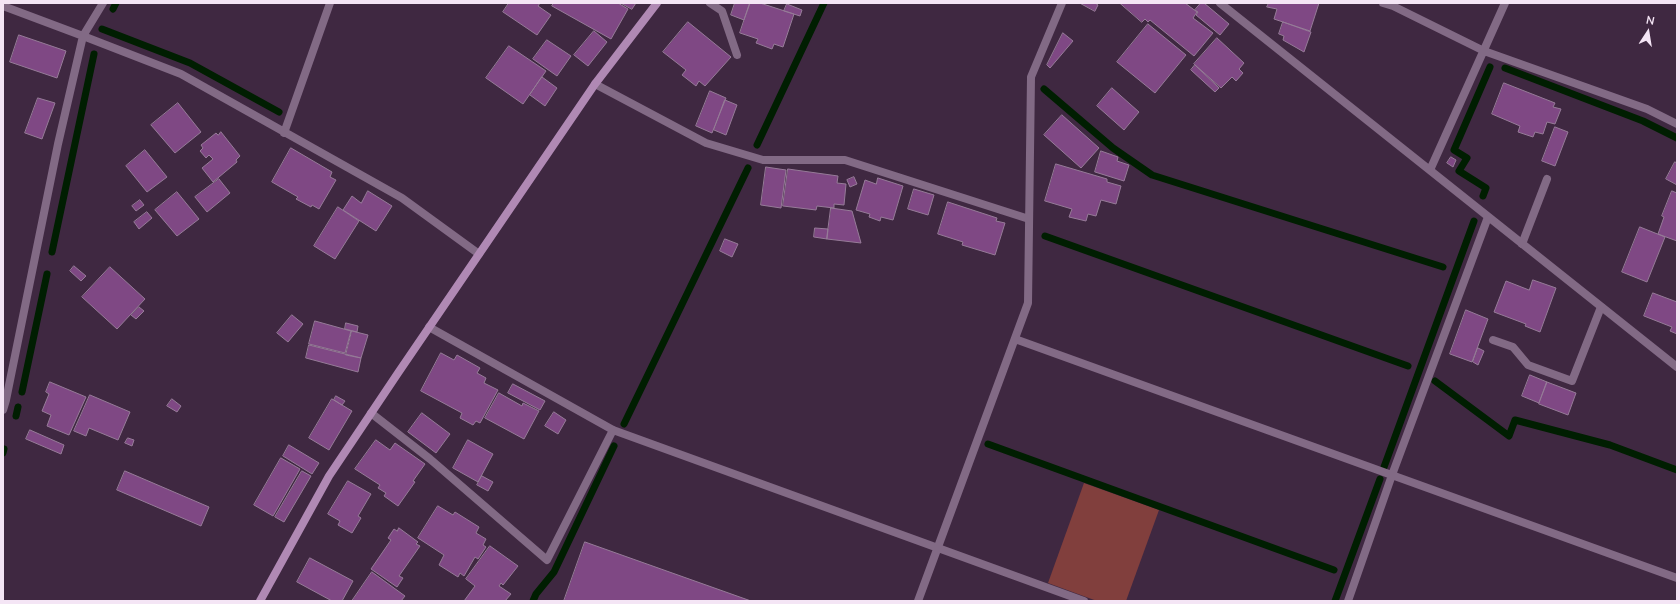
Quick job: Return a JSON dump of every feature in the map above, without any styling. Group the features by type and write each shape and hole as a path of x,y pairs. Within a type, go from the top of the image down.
{"street":[{"path":"3,410 58,144 83,36 103,3"},
{"path":"284,133 330,3"},
{"path":"260,601 329,476 595,84 658,3"},
{"path":"710,3 722,11 737,55"},
{"path":"918,601 1028,304 1031,77 1062,3"},
{"path":"1220,3 1677,367"},
{"path":"1382,3 1393,6 1484,51 1646,109 1677,124"},
{"path":"1430,170 1505,3"},
{"path":"3,6 181,74 402,198 479,254"},
{"path":"595,84 706,143 763,160 845,160 1029,219"},
{"path":"1522,244 1547,179"},
{"path":"1348,601 1392,475 1488,217"},
{"path":"1493,340 1513,347 1528,365 1572,381 1601,307"},
{"path":"429,327 612,430 1084,601"},
{"path":"1015,339 1677,578"},
{"path":"371,413 430,459 547,560 612,430"}],"shaded area":[{"path":"1084,483 1159,510 1126,601 1097,601 1048,583"}],"building":[{"path":"509,3 540,3 538,6 551,15 537,35 503,12"},
{"path":"554,3 618,3 628,9 611,39 552,6"},
{"path":"621,3 636,3 632,9"},
{"path":"735,3 750,3 744,20 731,15"},
{"path":"750,3 760,3 794,14 783,47 774,44 772,49 756,43 758,39 740,33"},
{"path":"1080,3 1095,3 1098,5 1095,11"},
{"path":"1120,3 1185,3 1197,12 1193,18 1213,33 1194,56 1150,20 1148,22 1145,19 1142,22"},
{"path":"1201,3 1204,3 1229,24 1220,35 1196,15 1198,12 1195,10"},
{"path":"1269,3 1319,3 1310,31 1274,19 1277,9 1267,7"},
{"path":"787,4 802,10 800,16 784,11"},
{"path":"688,22 731,57 705,86 699,81 696,86 682,75 686,70 663,52"},
{"path":"1283,22 1311,32 1304,52 1283,40 1284,36 1279,34"},
{"path":"1148,24 1186,55 1155,93 1117,62"},
{"path":"594,31 607,42 588,66 574,55"},
{"path":"1063,33 1073,41 1050,68 1047,65"},
{"path":"19,35 66,51 57,78 10,62"},
{"path":"1217,38 1244,63 1239,69 1243,73 1236,81 1232,77 1221,88 1194,64"},
{"path":"547,40 571,56 557,76 533,59"},
{"path":"509,46 546,71 523,104 486,78"},
{"path":"1195,65 1219,88 1215,92 1191,70"},
{"path":"542,77 557,88 545,106 530,95"},
{"path":"1504,83 1555,103 1553,107 1561,109 1555,124 1547,122 1543,134 1535,132 1533,137 1518,132 1520,126 1492,114"},
{"path":"1112,88 1139,112 1124,130 1097,106"},
{"path":"710,91 726,98 712,133 696,126"},
{"path":"38,98 55,103 42,139 25,133"},
{"path":"725,100 737,105 726,135 714,130"},
{"path":"178,103 201,132 175,153 151,125"},
{"path":"1062,115 1099,148 1081,168 1044,135"},
{"path":"1555,127 1568,132 1555,166 1542,161"},
{"path":"221,132 240,156 236,160 237,162 213,182 202,168 213,159 209,155 206,158 200,151 203,148 201,145 216,133 218,135"},
{"path":"291,148 332,172 330,177 336,180 319,209 312,205 311,207 296,199 298,197 272,182"},
{"path":"145,150 167,177 147,192 126,166"},
{"path":"1101,151 1118,157 1117,161 1129,165 1124,181 1095,172"},
{"path":"1451,157 1456,160 1453,167 1447,163"},
{"path":"1675,162 1677,163 1677,185 1666,179"},
{"path":"1056,164 1107,179 1107,182 1121,186 1116,204 1101,200 1096,216 1088,214 1086,221 1069,217 1072,209 1045,201"},
{"path":"766,167 786,170 781,208 761,205"},
{"path":"788,169 838,176 837,183 846,184 844,205 834,204 834,208 817,206 816,210 783,206"},
{"path":"854,177 857,184 850,187 847,180"},
{"path":"878,178 903,186 893,220 881,217 880,221 869,217 870,214 856,210 865,180 876,184"},
{"path":"219,179 230,193 207,212 195,197"},
{"path":"914,189 934,195 928,215 908,209"},
{"path":"368,191 392,206 376,231 343,210 352,196 361,203"},
{"path":"1672,191 1677,193 1677,241 1658,234 1664,217 1662,216"},
{"path":"177,192 199,219 177,236 155,210"},
{"path":"140,200 144,205 136,211 132,206"},
{"path":"948,202 997,218 996,221 1005,223 995,255 962,245 963,242 938,234"},
{"path":"338,207 359,221 335,259 314,246"},
{"path":"831,208 852,211 861,243 827,239"},
{"path":"147,212 152,218 139,229 134,222"},
{"path":"1640,227 1665,237 1647,282 1622,272"},
{"path":"815,228 828,229 827,239 814,237"},
{"path":"725,239 738,244 732,257 720,251"},
{"path":"74,266 86,276 81,281 70,271"},
{"path":"110,267 145,299 117,329 82,297"},
{"path":"1533,280 1556,288 1540,332 1525,326 1526,324 1494,312 1506,281 1529,290"},
{"path":"1653,293 1677,302 1677,334 1670,331 1672,327 1644,316"},
{"path":"139,307 144,311 136,319 131,315"},
{"path":"1466,310 1488,319 1472,362 1450,354"},
{"path":"292,315 303,324 288,342 277,333"},
{"path":"315,321 351,331 345,353 309,344"},
{"path":"346,323 358,326 357,332 345,329"},
{"path":"352,331 368,335 361,358 346,355"},
{"path":"309,345 361,358 358,372 306,358"},
{"path":"1478,348 1484,351 1478,365 1473,362"},
{"path":"441,353 454,360 457,355 480,368 477,373 486,378 484,383 498,390 480,423 476,421 473,425 460,418 462,413 421,391"},
{"path":"1530,375 1547,382 1539,403 1522,396"},
{"path":"50,382 86,397 69,435 47,426 51,415 42,411 49,394 46,392"},
{"path":"1547,382 1576,393 1568,415 1539,404"},
{"path":"513,384 545,401 540,410 508,393"},
{"path":"499,393 522,406 523,403 539,411 524,439 485,418"},
{"path":"90,395 130,412 118,440 89,428 86,436 74,431"},
{"path":"336,396 345,401 342,405 334,400"},
{"path":"172,399 181,406 177,412 167,406"},
{"path":"332,399 352,411 329,450 309,438"},
{"path":"554,412 566,420 558,434 545,426"},
{"path":"422,413 450,434 436,453 408,432"},
{"path":"30,430 64,445 61,454 26,439"},
{"path":"128,438 134,440 132,446 125,443"},
{"path":"376,440 390,450 395,443 425,464 413,481 415,482 398,506 384,496 386,493 378,488 380,485 355,469"},
{"path":"468,440 493,454 478,482 453,468"},
{"path":"289,445 319,463 312,474 283,456"},
{"path":"281,458 300,469 273,516 254,505"},
{"path":"125,471 209,507 201,526 117,490"},
{"path":"302,471 311,476 284,522 275,517"},
{"path":"482,476 493,482 488,491 477,485"},
{"path":"348,481 371,494 358,516 361,518 352,533 338,525 340,521 328,514"},
{"path":"438,506 453,515 455,512 479,527 476,533 486,539 483,545 486,547 478,559 475,557 464,576 460,573 458,577 439,565 444,555 418,538"},
{"path":"399,528 418,542 416,544 420,546 399,576 403,578 397,587 371,569 391,540 388,538 394,529 397,531"},
{"path":"585,542 751,601 564,601"},
{"path":"490,546 518,566 503,585 501,583 499,586 511,594 505,601 464,601 475,586 466,579"},
{"path":"310,558 353,581 342,601 332,601 297,582"},
{"path":"372,572 405,596 401,601 352,601"}],"waterway":[{"path":"113,9 116,3"},
{"path":"757,145 824,3"},
{"path":"102,29 190,63 279,112"},
{"path":"52,252 94,54"},
{"path":"1483,196 1486,188 1459,171 1467,158 1454,150 1490,67"},
{"path":"1505,68 1643,121 1677,138"},
{"path":"1044,89 1113,148 1152,175 1443,267"},
{"path":"624,424 748,168"},
{"path":"1384,467 1474,221"},
{"path":"1045,236 1408,366"},
{"path":"22,392 47,274"},
{"path":"1435,381 1509,436 1515,420 1610,445 1677,470"},
{"path":"16,416 18,407"},
{"path":"988,444 1334,570"},
{"path":"533,601 536,594 554,572 614,446"},
{"path":"3,453 4,449"},
{"path":"1335,601 1380,479"}]}
